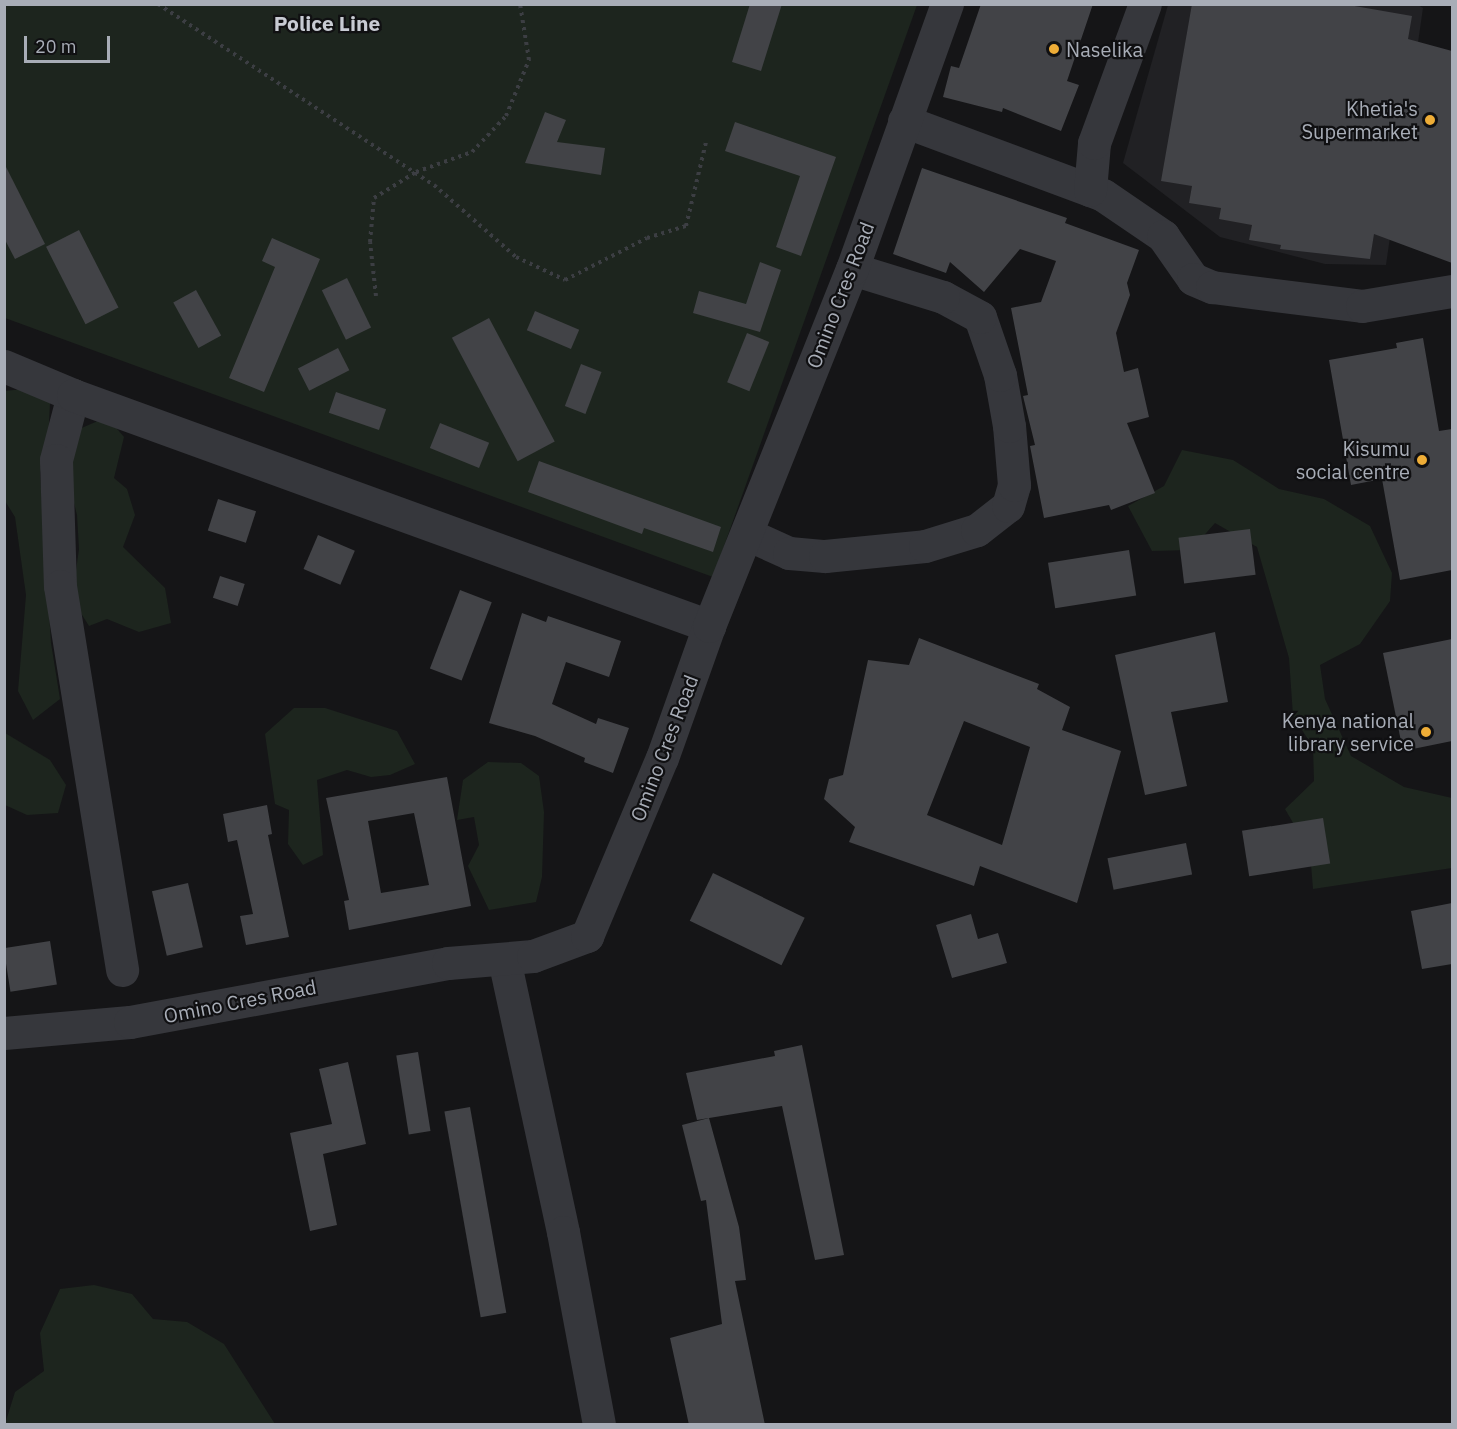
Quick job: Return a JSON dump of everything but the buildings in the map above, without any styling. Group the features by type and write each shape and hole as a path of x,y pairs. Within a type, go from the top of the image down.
{"street":[{"name":"Omino Cres Road","path":"4,1033 130,1022 448,963 533,956 586,936 662,759 709,626 852,269 947,4"},
{"path":"1090,190 1095,143 1145,4"},
{"path":"904,121 1090,190 1136,214 1163,236 1193,279 1212,287 1362,306 1452,291"},
{"path":"747,534 789,554 825,556 925,546 977,530 1008,507 1014,485 1010,426 1000,375 980,317 943,297 852,269"},
{"path":"4,366 73,395 709,626"},
{"path":"73,395 56,460 60,586 122,970"},
{"path":"504,959 563,1232 599,1425"}],"path":[{"path":"158,4 416,172 516,257 565,280 647,238 686,226 706,142"},
{"path":"376,296 370,242 374,198 416,172 472,152 506,116 529,60 520,4"}],"shaded area":[{"path":"1416,4 1423,8 1386,265 1325,264 1220,237 1123,163 1168,5"},
{"path":"4,5 917,5 713,577 5,318"},
{"path":"24,389 50,403 48,442 40,473 51,643 60,699 33,720 18,691 26,595 15,517 5,501 4,391"},
{"path":"107,417 124,437 114,478 127,489 135,515 123,547 165,588 171,623 139,632 107,619 89,626 72,599 79,549 77,515 65,467 77,430"},
{"path":"1182,450 1233,460 1279,489 1324,499 1370,526 1392,573 1390,601 1360,644 1320,665 1325,699 1351,756 1404,787 1452,798 1452,868 1313,889 1310,852 1285,809 1314,781 1313,747 1293,716 1289,658 1257,547 1215,523 1191,550 1152,551 1128,506 1164,486"},
{"path":"294,708 325,708 397,731 415,764 390,775 371,777 347,770 317,780 323,855 303,865 288,844 289,810 275,804 265,734"},
{"path":"5,733 50,760 66,785 58,813 27,815 5,805"},
{"path":"488,762 521,763 539,776 544,812 542,877 536,902 489,910 468,866 479,845 474,817 457,820 463,780"},
{"path":"94,1285 132,1294 153,1319 187,1322 224,1344 275,1424 5,1424 15,1392 44,1371 40,1333 60,1289"}],"place":[{"name":"Naselika","path":"1054,49"},
{"name":"Khetia's Supermarket","path":"1430,120"},
{"name":"Kisumu social centre","path":"1422,460"},
{"name":"Kenya national library service","path":"1426,732"}],"district":[{"name":"Police Line","path":"327,23"}]}
